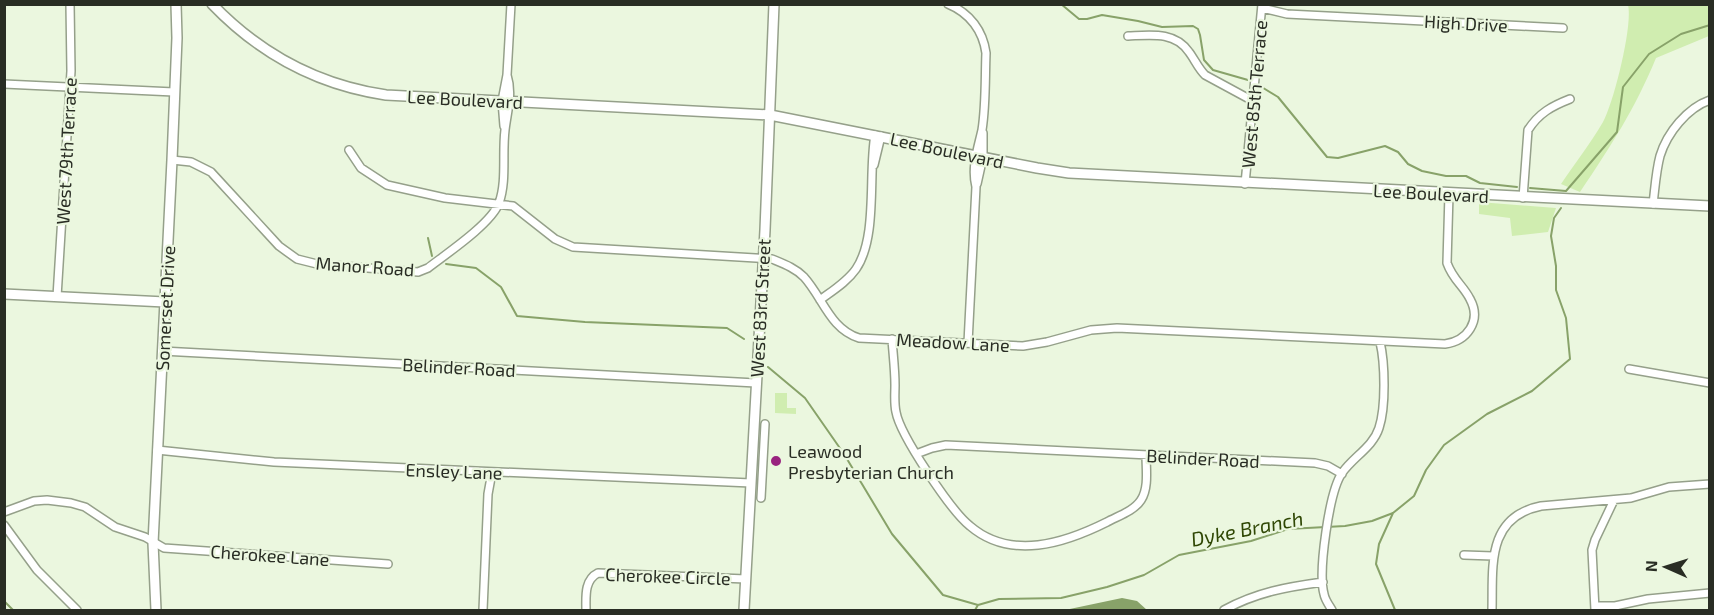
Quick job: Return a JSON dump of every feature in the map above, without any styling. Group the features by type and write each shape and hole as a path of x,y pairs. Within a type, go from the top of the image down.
{"street":[{"name":"West 79th Terrace","path":"57,297 72,43 70,4"},
{"name":"Somerset Drive","path":"156,610 153,543 172,160 176,4"},
{"name":"Lee Boulevard","path":"212,4 237,28 285,63 330,82 386,95 770,115 1069,173 1245,184 1710,206"},
{"path":"499,204 502,186 511,4"},
{"name":"West 83rd Street","path":"744,610 774,4"},
{"path":"948,4 961,11 975,24 986,48 968,343"},
{"name":"High Drive","path":"1262,6 1287,14 1563,28"},
{"name":"West 85th Terrace","path":"1245,184 1262,6"},
{"path":"1128,36 1173,37 1189,52 1205,75 1253,100"},
{"path":"4,84 174,92"},
{"path":"1523,198 1528,130 1534,121 1548,109 1570,99"},
{"path":"1653,204 1658,163 1663,148 1686,114 1693,107 1710,100"},
{"path":"820,300 848,278 862,258 867,239 878,136"},
{"name":"Meadow Lane","path":"349,150 361,168 387,184 445,198 513,206 555,239 573,247 763,258 780,262 806,279 834,320 848,334 859,338 968,343 1030,345 1105,328 1445,344 1461,339 1472,326 1474,309 1471,301 1456,282 1447,263 1449,194"},
{"name":"Manor Road","path":"172,160 191,162 211,172 285,252 297,259 317,264 418,272 428,268 487,220 499,204"},
{"path":"4,294 165,302"},
{"path":"892,339 896,412 904,434 955,511 970,527 983,536 999,542 1028,546 1043,545 1069,539 1121,515 1137,505 1144,492 1146,455"},
{"path":"1332,610 1324,595 1323,582 1325,543 1330,511 1335,484 1352,460 1369,446 1379,428 1382,417 1384,358 1380,342"},
{"name":"Belinder Road","path":"162,351 756,382"},
{"path":"1629,369 1710,383"},
{"path":"761,498 765,424"},
{"name":"Belinder Road","path":"916,454 946,446 1146,455 1316,463 1328,466 1342,474"},
{"name":"Ensley Lane","path":"157,450 274,462 751,483"},
{"path":"483,610 488,494 492,472"},
{"path":"1492,610 1493,556 1496,542 1506,525 1519,515 1533,508 1631,498 1669,487 1710,484"},
{"name":"Cherokee Lane","path":"4,512 40,500 72,502 85,507 115,527 170,548 388,564"},
{"path":"1614,500 1594,540 1592,550 1595,608 1648,599 1710,593"},
{"path":"4,525 67,606 77,610"},
{"path":"1464,555 1493,556"},
{"name":"Cherokee Circle","path":"586,610 587,584 592,576 598,573 746,579"},
{"path":"1224,610 1278,588 1323,582"}],"shaded area":[{"path":"1628,5 1709,5 1709,36 1656,58 1622,127 1580,192 1561,184 1593,138 1607,112 1625,46"},
{"path":"1479,202 1556,208 1548,232 1512,236 1510,218 1479,214"},
{"path":"775,393 787,393 787,408 796,408 796,414 775,413"},
{"path":"1122,598 1137,601 1147,610 1065,610"}],"waterway":[{"path":"1061,4 1079,19 1102,15 1162,27 1193,26 1198,29 1200,35 1204,60 1213,70 1248,80"},
{"name":"Dyke Branch","path":"1530,188 1566,191 1617,132 1623,87 1649,54 1681,34 1710,25"},
{"path":"1260,86 1278,97 1327,157 1338,158 1385,146 1398,152 1408,164 1422,171 1446,176 1466,176 1480,183 1517,187"},
{"name":"Dyke Branch","path":"975,610 978,605 999,599 1061,598 1107,587 1144,575 1179,555 1251,541 1288,529 1345,526 1372,521 1393,513 1414,496 1426,470 1444,445 1487,414 1532,391 1570,359 1566,318 1556,290 1556,266 1551,236 1554,218 1561,208"},
{"path":"428,238 432,256"},
{"path":"446,264 476,268 501,287 517,316 585,322 727,328 744,339"},
{"path":"768,367 805,398 844,454 892,534 943,595 978,605"},
{"path":"1393,513 1379,544 1376,564 1395,610"},
{"path":"4,601 13,610"}],"place":[{"name":"Leawood Presbyterian Church","path":"776,461"}]}
